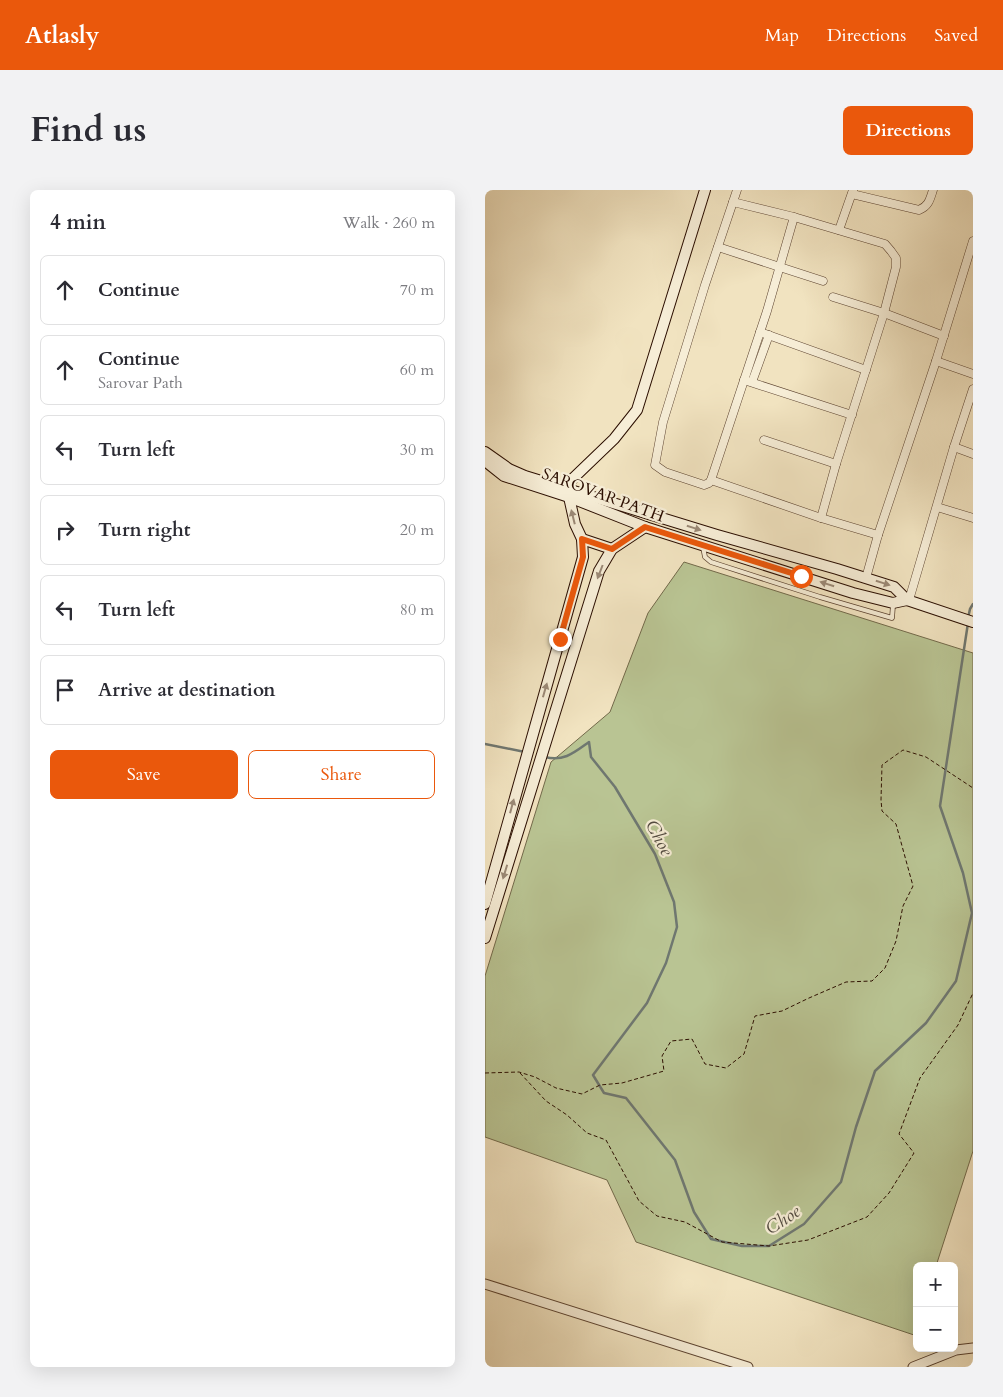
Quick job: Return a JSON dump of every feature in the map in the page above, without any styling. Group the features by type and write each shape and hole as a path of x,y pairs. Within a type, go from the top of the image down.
{"main road":[{"path":"563,488 614,439 637,410 705,190"},
{"path":"485,452 509,469 525,476 717,536 894,586 908,600 973,622"},
{"name":"SAROVAR PATH","path":"485,461 504,476 569,497 645,527 893,603"},
{"path":"485,904 583,557 582,539 575,524 569,497"},
{"path":"485,938 599,572 612,549 645,527"},
{"path":"582,539 612,549"},
{"path":"893,603 908,600"},
{"path":"533,734 547,738"},
{"path":"501,846 513,849"}],"street":[{"path":"737,190 702,294 663,422 655,465 665,472 704,484 709,483 711,480 760,332 794,217"},
{"path":"839,230 852,192 919,210 925,207 933,190"},
{"path":"733,202 794,217 885,244 895,258 896,267 884,313 836,464 821,518"},
{"path":"866,578 878,535 936,361 973,241"},
{"path":"718,247 823,281"},
{"path":"833,297 884,313 944,336"},
{"path":"760,332 866,370"},
{"path":"752,382 769,335"},
{"path":"936,361 973,374"},
{"path":"744,380 852,415"},
{"path":"908,600 973,389"},
{"path":"763,440 836,464"},
{"path":"954,447 973,454"},
{"path":"711,480 821,518 878,535"},
{"path":"937,507 973,518"},
{"path":"485,1284 748,1367"},
{"path":"913,1367 956,1350 973,1348"}],"lane":[{"path":"703,545 705,557 711,562 820,597 892,618 893,603"}],"path":[{"path":"485,1073 519,1072 535,1076 555,1088 582,1094 600,1085 622,1083 664,1070 662,1056 671,1041 692,1039 705,1064 726,1068 744,1054 755,1016 782,1011 847,982 872,981 885,968 896,941 903,906 913,886 896,824 882,811 882,765 903,750 926,758 973,788"},
{"path":"519,1072 546,1101 567,1115 587,1133 606,1140 639,1201 657,1216 685,1222 723,1242 769,1246 808,1240 867,1217 889,1193 914,1153 899,1134 920,1078 958,1025 973,993"}],"green space":[{"path":"684,562 973,653 973,1151 937,1262 913,1262 913,1335 636,1242 607,1180 485,1137 485,976 551,762 610,712 648,613"}],"waterway":[{"name":"Choe","path":"968,618 973,604"},
{"name":"Choe","path":"545,757 564,757 589,742 591,757 615,787 655,854 674,902 677,927 666,963 647,1003 593,1075 604,1093 626,1098 675,1160 694,1212 711,1239 742,1246 769,1246 804,1224 841,1182 856,1127 875,1071 926,1023 956,981 972,913 963,873 940,806 968,623"},
{"name":"Choe","path":"485,744 525,752"}],"route":[{"path":"560,639 583,557 582,539 612,549 645,527 801,576"}]}
